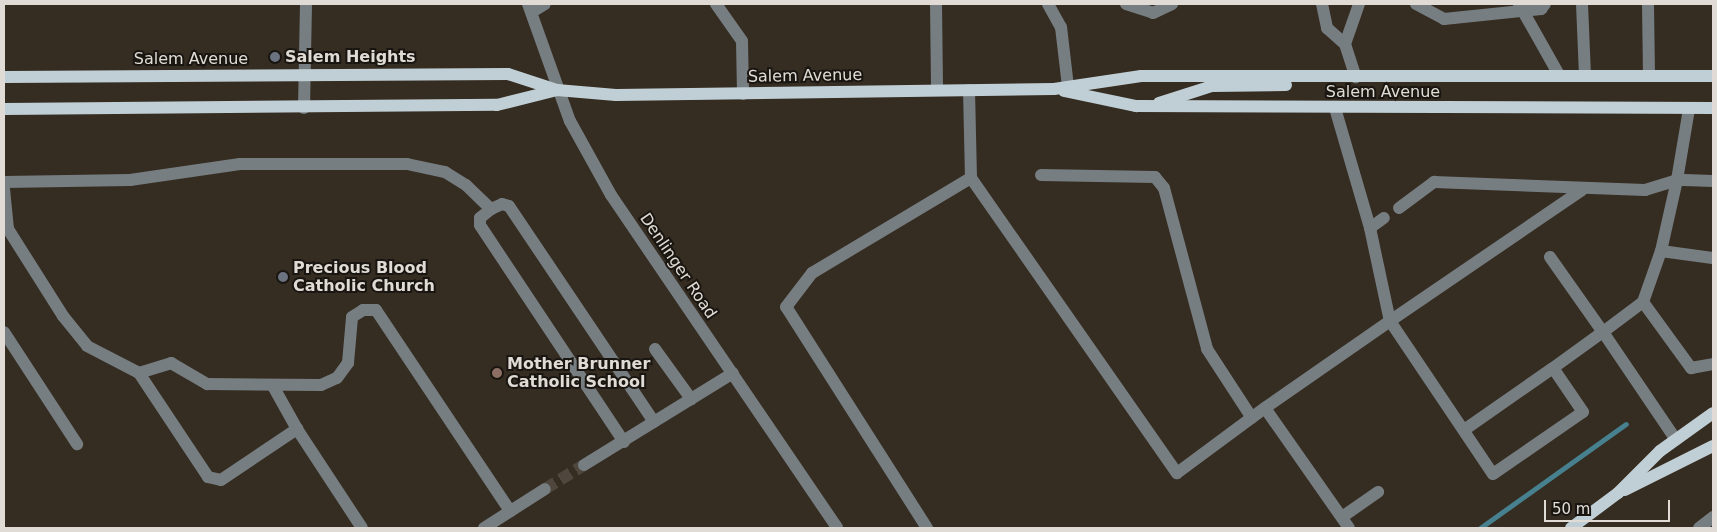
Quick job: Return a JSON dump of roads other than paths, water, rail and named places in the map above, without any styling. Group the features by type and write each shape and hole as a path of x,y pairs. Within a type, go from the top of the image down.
{"main road":[{"name":"Salem Avenue","path":"4,77 508,74 557,90 616,95 1054,89 1141,76 1713,76"},
{"path":"1150,107 1212,86 1316,84 1356,77"},
{"name":"Salem Avenue","path":"1054,89 1150,107 1713,108"},
{"name":"Salem Avenue","path":"4,108 497,106 557,90"},
{"path":"1571,528 1618,493 1676,440 1713,413"},
{"path":"1618,493 1713,446"}],"street":[{"path":"304,108 306,4"},
{"path":"530,8 545,4"},
{"path":"716,4 742,41 743,94"},
{"path":"936,4 937,90"},
{"path":"1048,4 1060,27 1068,87"},
{"path":"1126,4 1153,13 1172,4"},
{"path":"1322,4 1327,28 1345,44 1356,77"},
{"path":"1345,44 1359,4"},
{"path":"1416,4 1444,19 1520,8 1541,9 1546,4"},
{"path":"1582,4 1585,76"},
{"path":"1648,4 1649,76"},
{"name":"Denlinger Road","path":"530,8 557,90 616,202 838,528"},
{"path":"1520,8 1559,75"},
{"path":"969,90 971,178 1177,473 1265,408 1582,190"},
{"path":"1335,108 1370,228 1390,321 1493,474 1583,412 1553,368"},
{"path":"1464,430 1643,302 1661,251 1677,180 1689,108"},
{"path":"4,182 130,180 240,164 407,164 445,172 466,184 491,210"},
{"path":"1041,175 1155,177 1164,188 1207,349 1252,418"},
{"path":"927,528 786,307 812,272 971,178"},
{"path":"1399,208 1434,182 1582,190 1645,190 1677,180 1713,181"},
{"path":"4,189 8,229 63,316 87,346 139,374 214,481 297,429"},
{"path":"624,442 480,225 480,218 491,210 509,206 654,422"},
{"path":"1370,228 1384,218"},
{"path":"1661,251 1713,258"},
{"path":"1550,258 1676,440"},
{"path":"1643,302 1691,368 1713,364"},
{"path":"139,374 171,363 207,384 321,385 337,378 348,363 352,317 363,310 376,310 510,511"},
{"path":"4,332 77,444"},
{"path":"655,349 691,399"},
{"path":"584,465 624,442 732,373"},
{"path":"273,386 297,429 362,528"},
{"path":"1265,408 1349,528"},
{"path":"484,528 545,489"},
{"path":"1342,517 1378,492"},
{"path":"1699,528 1713,517"}],"waterway":[{"path":"1480,528 1626,424"}],"tunnel":[{"path":"545,489 584,465"}],"place":[{"name":"Salem Heights","path":"275,57"},
{"name":"Precious Blood Catholic Church","path":"283,277"},
{"name":"Mother Brunner Catholic School","path":"497,373"}]}
